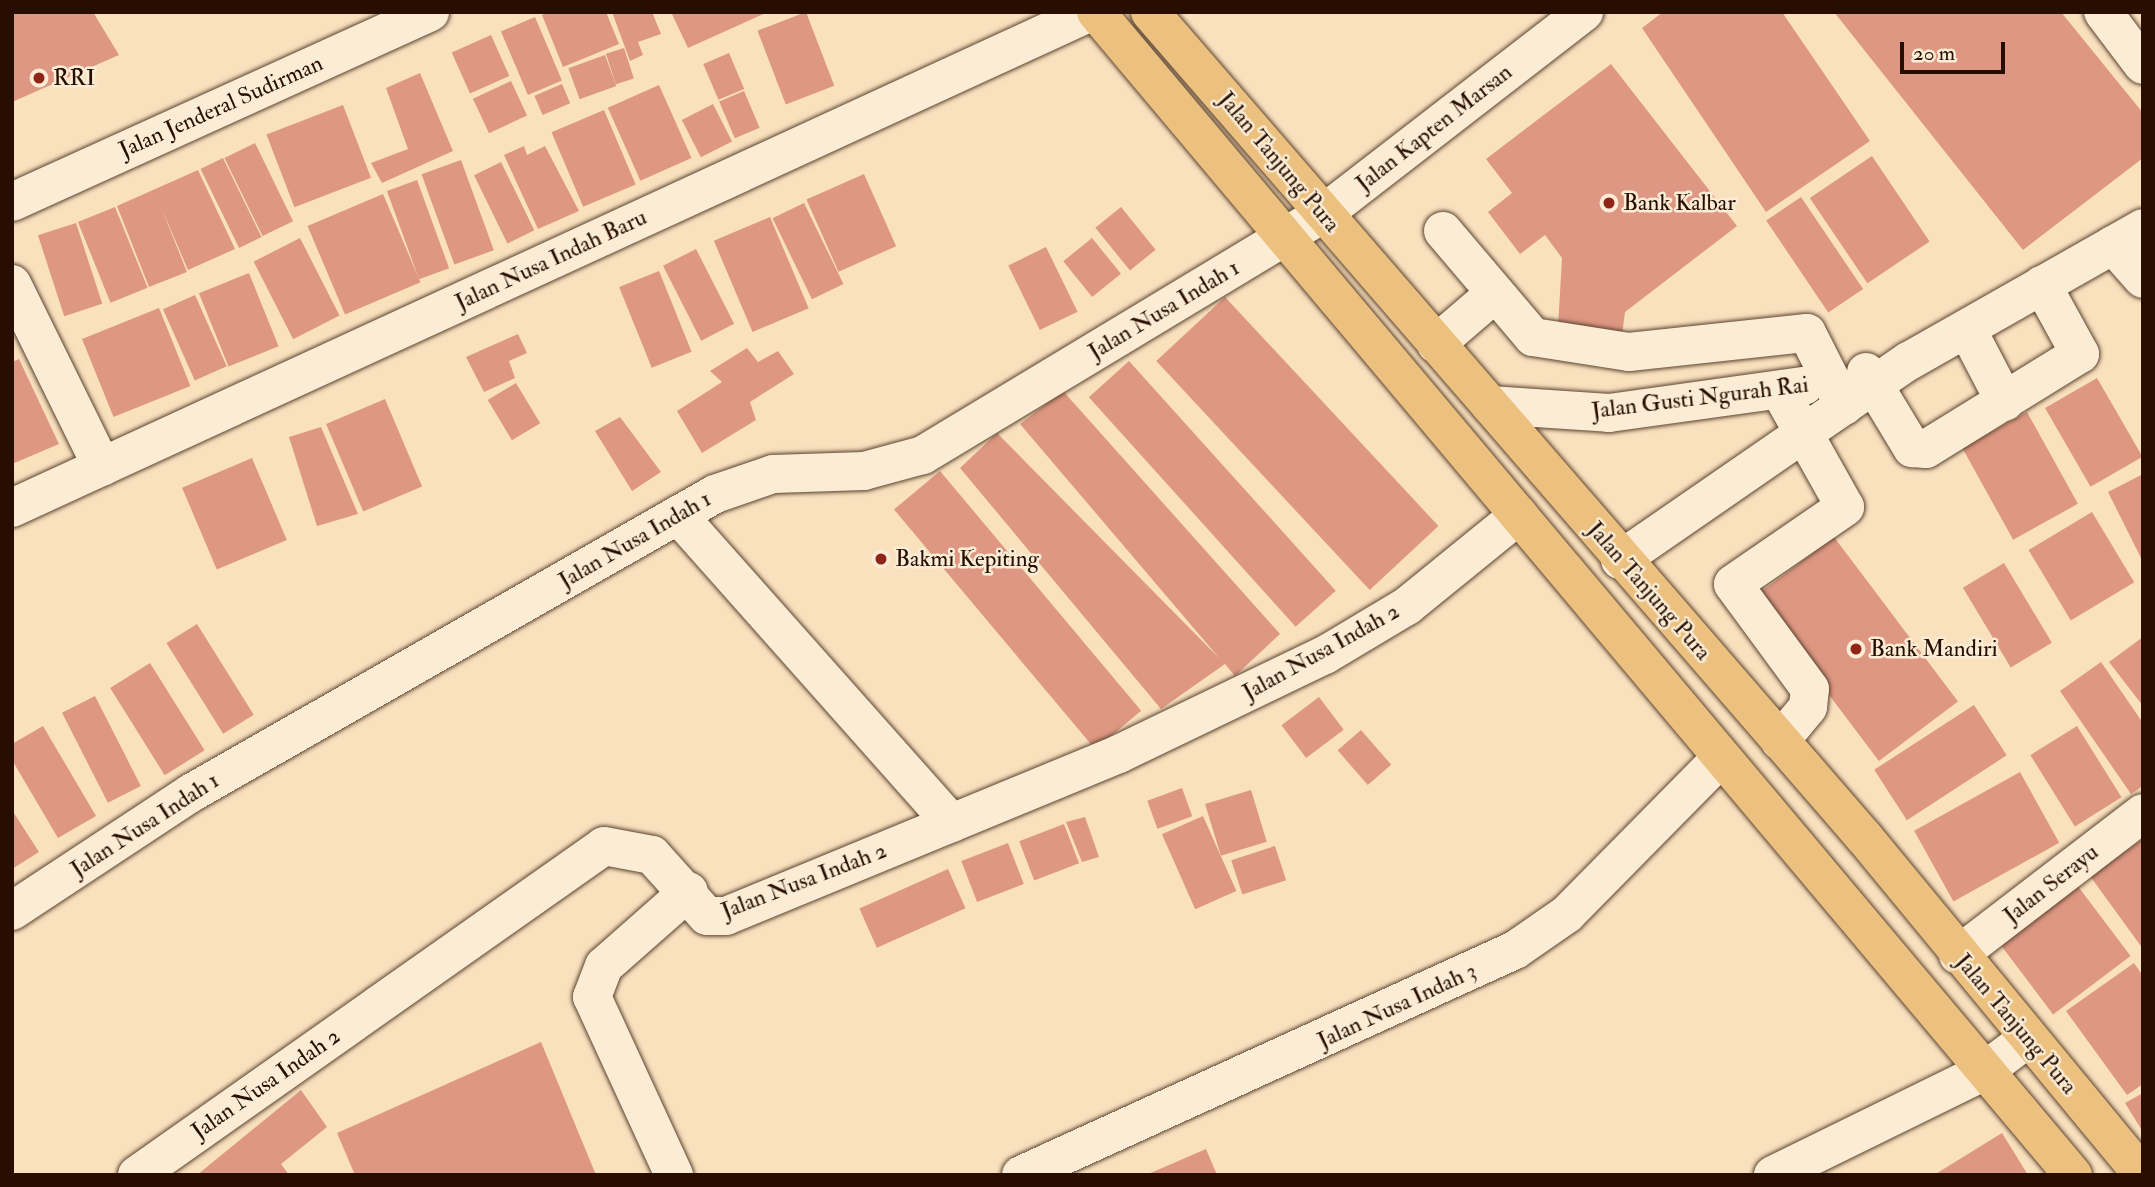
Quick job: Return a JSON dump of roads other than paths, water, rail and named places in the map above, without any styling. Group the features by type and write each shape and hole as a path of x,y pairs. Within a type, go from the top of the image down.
{"highway":[{"name":"Jalan Tanjung Pura","path":"1094,12 1282,239 1519,515 1983,1072 2073,1175"},
{"name":"Jalan Tanjung Pura","path":"1150,12 1490,405 1620,560 1780,741 2143,1175"}],"street":[{"name":"Jalan Jenderal Sudirman","path":"12,202 430,12"},
{"name":"Jalan Nusa Indah Baru","path":"12,509 1094,12"},
{"name":"Jalan Kapten Marsan","path":"1282,239 1323,214 1584,12"},
{"path":"2103,12 2143,65"},
{"path":"1443,231 1493,295 1533,337 1609,350 1807,333 1918,451 2006,401 2080,354 2042,285"},
{"path":"2128,237 2143,279"},
{"name":"Jalan Gusti Ngurah Rai","path":"1620,560 1805,435 1854,386 1909,361 2128,237"},
{"name":"Jalan Nusa Indah 1","path":"12,911 191,793 742,481 896,467 923,455 1282,239"},
{"path":"12,284 102,467"},
{"path":"1436,344 1493,295"},
{"path":"1967,329 2006,401"},
{"name":"Jalan Gusti Ngurah Rai","path":"1490,405 1609,413 1780,391 1854,386"},
{"path":"1780,391 1845,507 1733,584 1810,689 1808,707 1780,741"},
{"path":"678,515 951,823"},
{"name":"Jalan Nusa Indah 2","path":"137,1175 604,846 652,855 689,891 707,916 726,916 1119,754 1325,655 1407,606 1519,515"},
{"name":"Jalan Nusa Indah 3","path":"1021,1175 1516,950 1567,914 1720,759"},
{"name":"Jalan Serayu","path":"1958,955 2143,813"},
{"path":"674,1175 592,997 604,967 689,891"},
{"path":"1773,1175 1983,1072 2027,1039"}],"place":[{"name":"RRI","path":"39,78"},
{"name":"Bank Kalbar","path":"1609,203"},
{"name":"Bakmi Kepiting","path":"881,559"},
{"name":"Bank Mandiri","path":"1856,649"}]}
